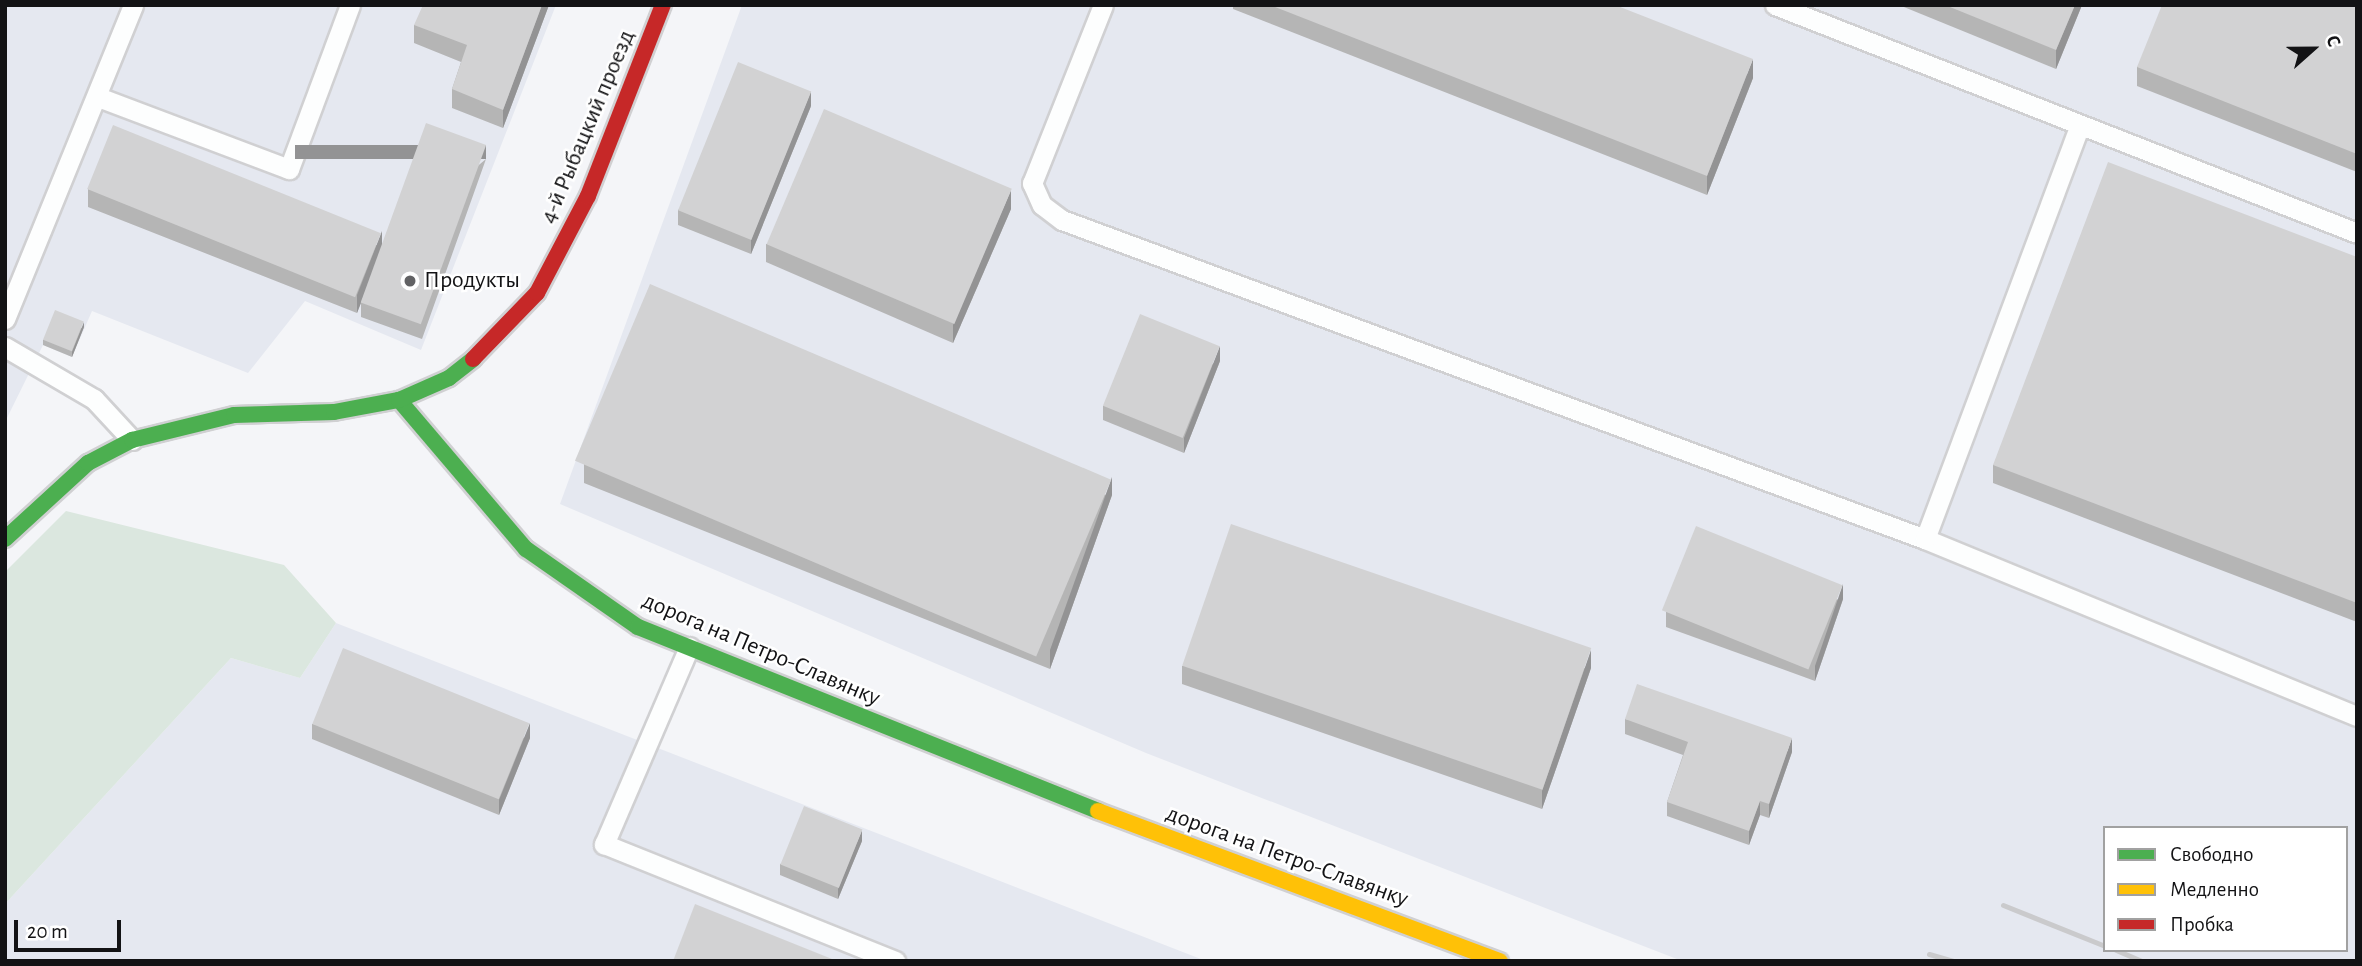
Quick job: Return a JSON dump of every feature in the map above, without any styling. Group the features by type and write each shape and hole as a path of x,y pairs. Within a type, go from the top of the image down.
{"street":[{"name":"4-й Рыбацкий проезд","path":"399,400 449,378 494,342 537,293 588,196 663,5"},
{"path":"5,538 88,463 132,440 234,415 334,412 399,400"},
{"name":"дорога на Петро-Славянку","path":"399,400 526,549 638,627 1012,779 1500,961"}],"lane":[{"path":"5,318 98,97 133,5"},
{"path":"98,97 289,169 350,5"},
{"path":"1103,5 1032,183 1042,205 1062,219 1924,539 2357,716"},
{"path":"1775,5 2357,233"},
{"path":"1924,539 2080,125"},
{"path":"5,347 94,398 132,440"},
{"path":"689,648 604,844 895,961"}],"shaded area":[{"path":"5,5 556,5 421,350 305,301 248,373 92,311 72,357 43,345 5,422"},
{"path":"742,5 2357,5 2357,961 1682,961 1146,753 560,504"},
{"path":"66,511 284,565 336,623 300,678 231,658 5,904 5,572"},
{"path":"336,623 1206,961 5,961 5,904 231,658 300,678"}],"building":[{"path":"423,5 542,5 503,110 452,89 467,45 414,25"},
{"path":"1270,5 1615,5 1753,59 1707,176"},
{"path":"1945,5 2075,5 2056,50"},
{"path":"2162,5 2357,5 2357,154 2137,67"},
{"path":"738,62 811,92 751,240 678,210"},
{"path":"824,109 1012,189 954,324 767,244"},
{"path":"426,123 486,145 421,324 361,302"},
{"path":"113,125 381,233 355,297 87,189"},
{"path":"2108,162 2357,257 2357,603 1993,465"},
{"path":"650,284 1111,480 1036,656 575,461"},
{"path":"55,310 84,322 72,351 43,340"},
{"path":"1140,314 1220,346 1183,438 1103,406"},
{"path":"1231,524 1591,648 1542,790 1182,666"},
{"path":"1696,526 1842,585 1808,670 1662,610"},
{"path":"343,648 529,723 499,799 312,724"},
{"path":"1637,684 1792,738 1769,804 1760,801 1749,831 1667,802 1688,742 1625,719"},
{"path":"804,806 862,830 839,888 780,864"},
{"path":"695,904 837,961 673,961"}],"railway":[{"path":"2003,905 2103,945"},
{"path":"2121,952 2142,961"},
{"path":"1929,954 1954,961"}],"traffic: fast":[{"path":"5,539 88,463 132,440 234,415 334,412 399,400 449,378 473,359"},
{"path":"399,400 526,549 638,627 1098,811"}],"traffic: slow":[{"path":"1098,811 1500,961"}],"traffic: jam":[{"path":"473,359 537,293 588,196 663,5"}],"place":[{"name":"Продукты","path":"410,281"}]}
